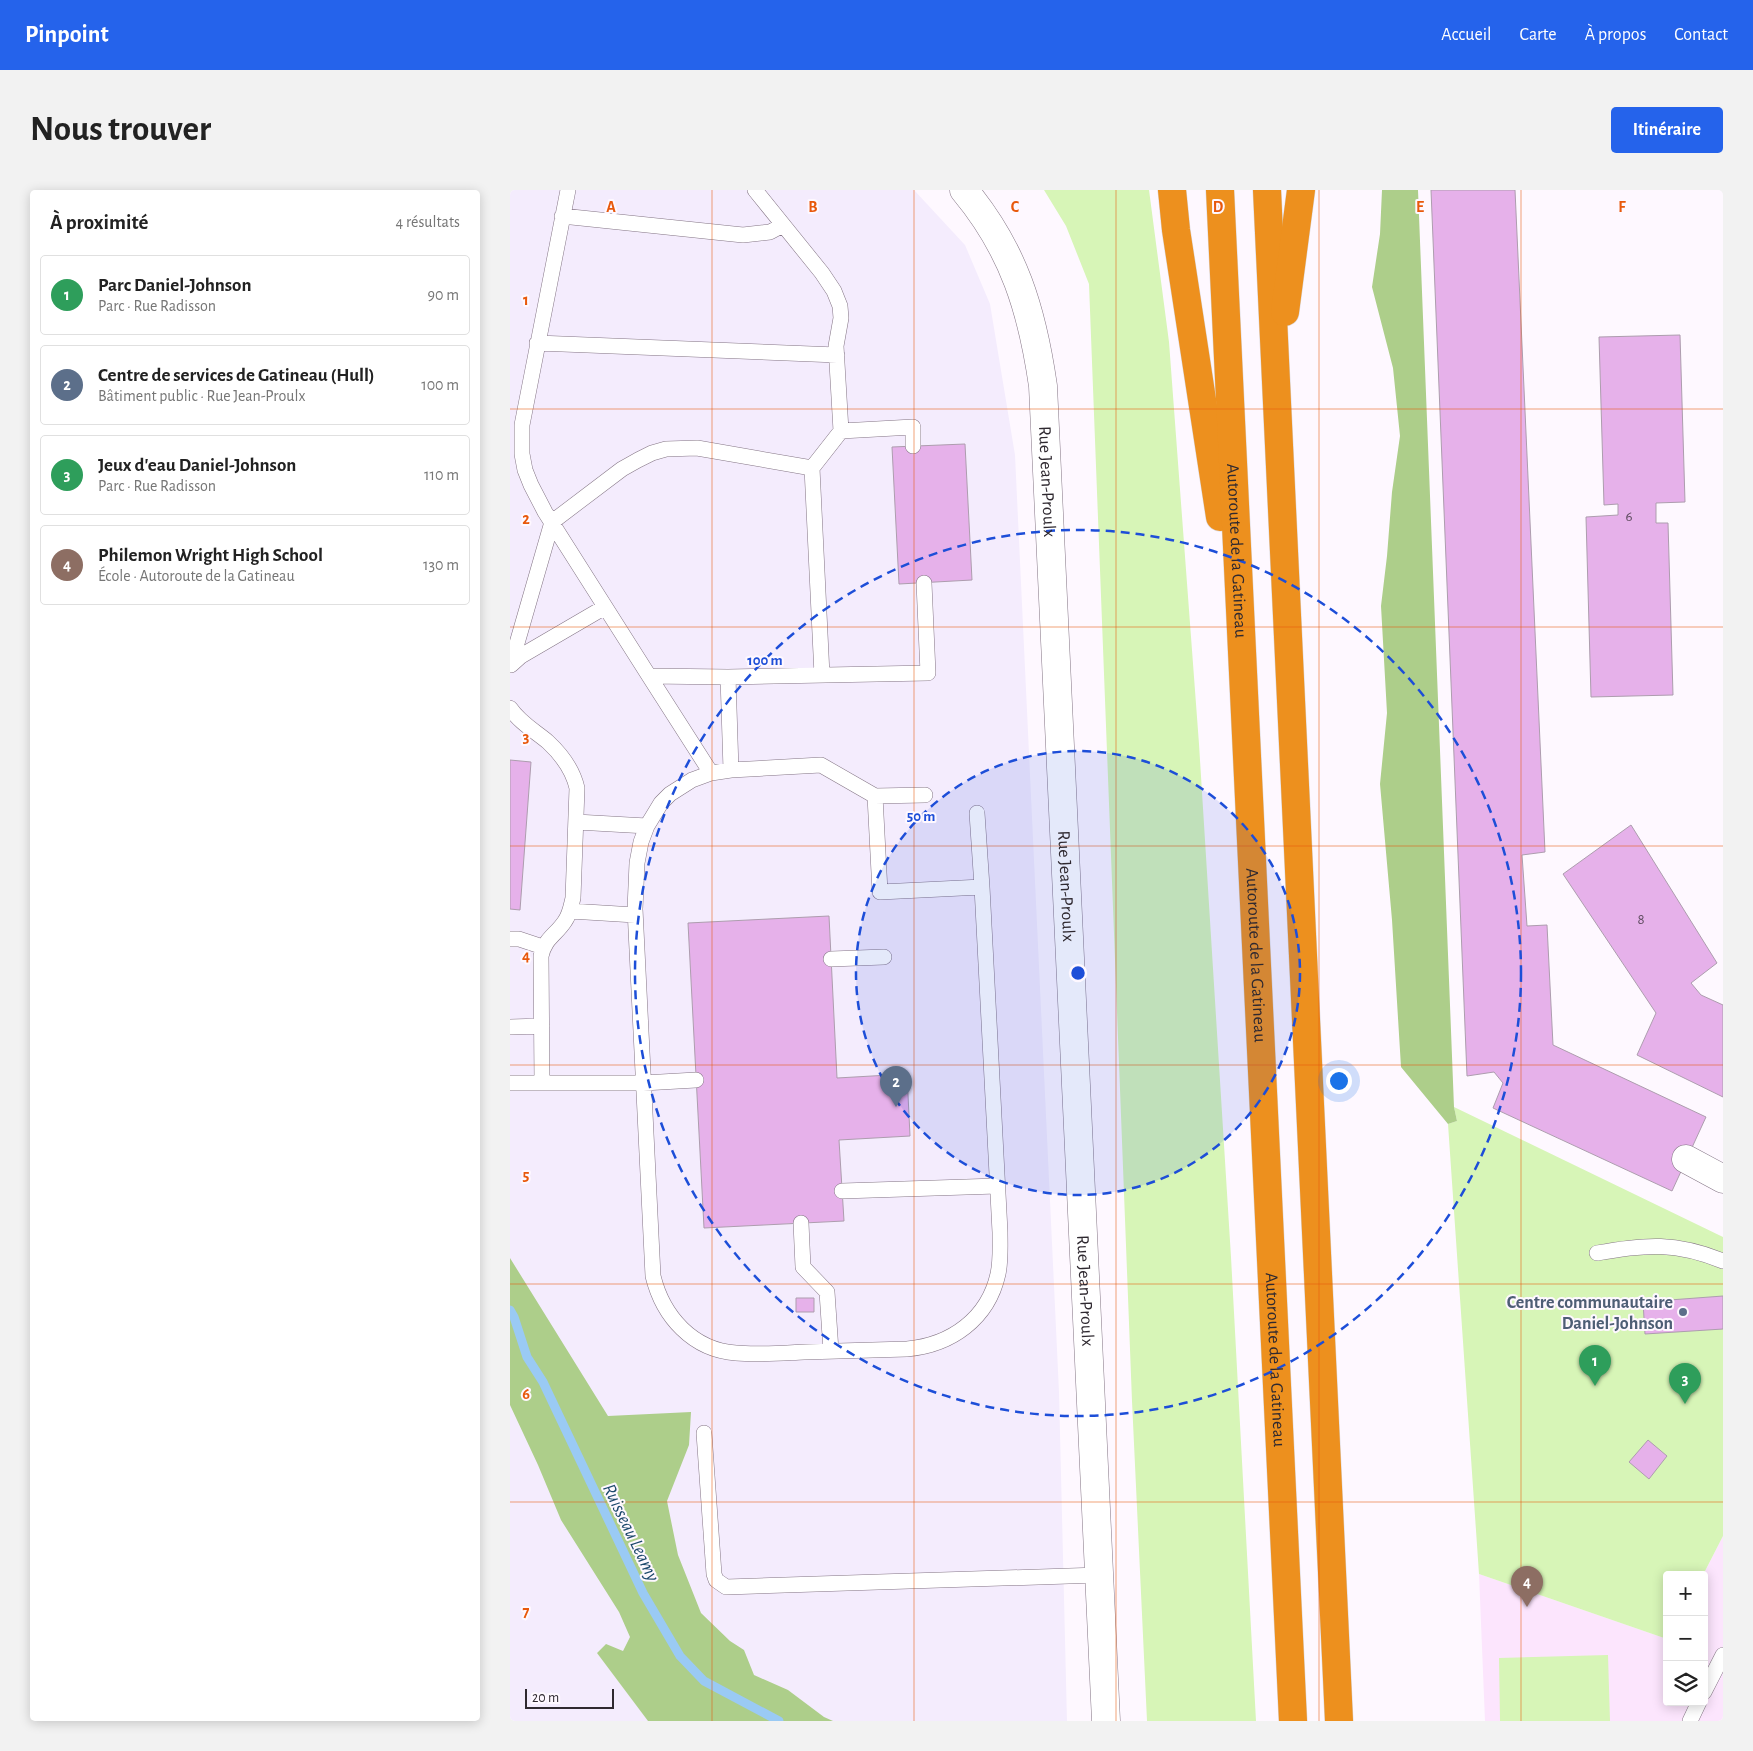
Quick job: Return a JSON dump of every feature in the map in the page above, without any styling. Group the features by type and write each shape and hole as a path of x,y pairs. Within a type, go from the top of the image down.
{"highway":[{"path":"1172,190 1176,230 1242,661"},
{"name":"Autoroute de la Gatineau","path":"1220,190 1293,1721"},
{"path":"1267,190 1339,1721"},
{"path":"1276,385 1301,190"}],"street":[{"name":"Rue Jean-Proulx","path":"964,190 980,210 1004,248 1019,281 1036,342 1043,386 1106,1721"},
{"path":"1686,1159 1723,1179"}],"lane":[{"path":"568,190 522,425 522,454 525,470 531,485 552,522 710,774"},
{"path":"755,190 834,291 840,306 841,318 836,346 841,430 812,468 822,675"},
{"path":"562,216 743,235 770,232 783,226"},
{"path":"537,343 837,355"},
{"path":"841,430 913,427 914,446"},
{"path":"511,665 552,522 622,469 652,453 666,449 697,448 812,468"},
{"path":"649,676 728,678 928,673 924,583"},
{"path":"511,665 521,656 605,607"},
{"path":"728,678 731,770"},
{"path":"510,708 525,725 549,743 564,760 574,777 577,788 575,881 570,911 565,922 543,947 541,956 542,1083"},
{"path":"925,795 875,796 820,765 731,770 692,780 670,794 661,803 647,826 637,863 635,915 651,1264 656,1288 666,1310 673,1320 691,1336 706,1345 724,1351 745,1353 907,1349 932,1345 955,1334 974,1318 990,1298 1000,1261 977,813"},
{"path":"875,796 880,892 982,887"},
{"path":"576,822 647,826"},
{"path":"570,911 635,915"},
{"path":"510,939 519,939 543,947"},
{"path":"831,959 884,957"},
{"path":"510,1028 542,1026"},
{"path":"510,1083 643,1083 696,1080"},
{"path":"842,1191 997,1186"},
{"path":"801,1224 802,1268 827,1292 831,1351"},
{"path":"1597,1252 1631,1247 1662,1246 1691,1249 1723,1261"},
{"path":"704,1433 714,1574 716,1580 726,1587 1100,1575"},
{"path":"1708,1684 1723,1654"},
{"path":"1690,1721 1697,1706"}],"shaded area":[{"path":"510,190 914,190 965,245 990,304 1015,455 1059,1392 1067,1721 510,1721"},
{"path":"1723,1536 1723,1721 1485,1721 1479,1574 1663,1638 1663,1706 1708,1706 1708,1571 1705,1571"}],"green space":[{"path":"1044,190 1149,190 1169,342 1199,744 1231,1257 1256,1721 1147,1721 1132,1401 1089,284 1066,226"},
{"path":"1382,190 1418,190 1454,1107 1457,1121 1448,1124 1401,1067 1392,920 1380,784 1387,713 1381,606 1392,492 1400,436 1393,368 1372,287 1380,234"},
{"path":"1454,1107 1723,1237 1723,1536 1705,1571 1663,1571 1663,1638 1479,1574 1448,1124 1457,1121"},
{"path":"510,1258 608,1416 691,1412 689,1445 667,1501 678,1555 701,1613 730,1641 744,1650 754,1675 788,1690 824,1717 833,1721 648,1721 597,1653 606,1644 623,1651 630,1637 619,1612 561,1520 510,1405"},
{"path":"1608,1655 1610,1721 1500,1721 1499,1658"}],"building":[{"path":"1431,190 1515,190 1545,852 1522,855 1527,926 1547,925 1553,1045 1706,1117 1672,1191 1493,1108 1503,1083 1494,1072 1467,1076"},
{"path":"1680,335 1685,502 1656,503 1656,523 1668,523 1673,695 1591,697 1586,517 1618,515 1618,504 1604,505 1599,337"},
{"path":"965,444 972,580 899,584 892,447"},
{"path":"510,760 531,762 520,910 510,909"},
{"path":"1631,825 1717,963 1691,983 1701,995 1723,1005 1723,1097 1637,1055 1656,1013 1563,874"},
{"path":"829,916 837,1078 907,1074 910,1136 839,1140 844,1221 704,1228 688,923"},
{"name":"Centre communautaire Daniel-Johnson","path":"1723,1296 1723,1329 1645,1334 1643,1302"},
{"path":"796,1298 814,1298 814,1312 796,1312"},
{"path":"1648,1440 1667,1456 1649,1479 1629,1462"}],"waterway":[{"name":"Ruisseau Leamy","path":"510,1310 527,1357 543,1382 643,1593 680,1656 704,1681 779,1721"}],"place":[{"name":"Centre de services de Gatineau (Hull)","path":"896,1107"},
{"name":"Centre communautaire Daniel-Johnson","path":"1683,1312"},
{"name":"Parc Daniel-Johnson","path":"1595,1386"},
{"name":"Jeux d'eau Daniel-Johnson","path":"1685,1404"},
{"name":"Philemon Wright High School","path":"1527,1607"}]}
